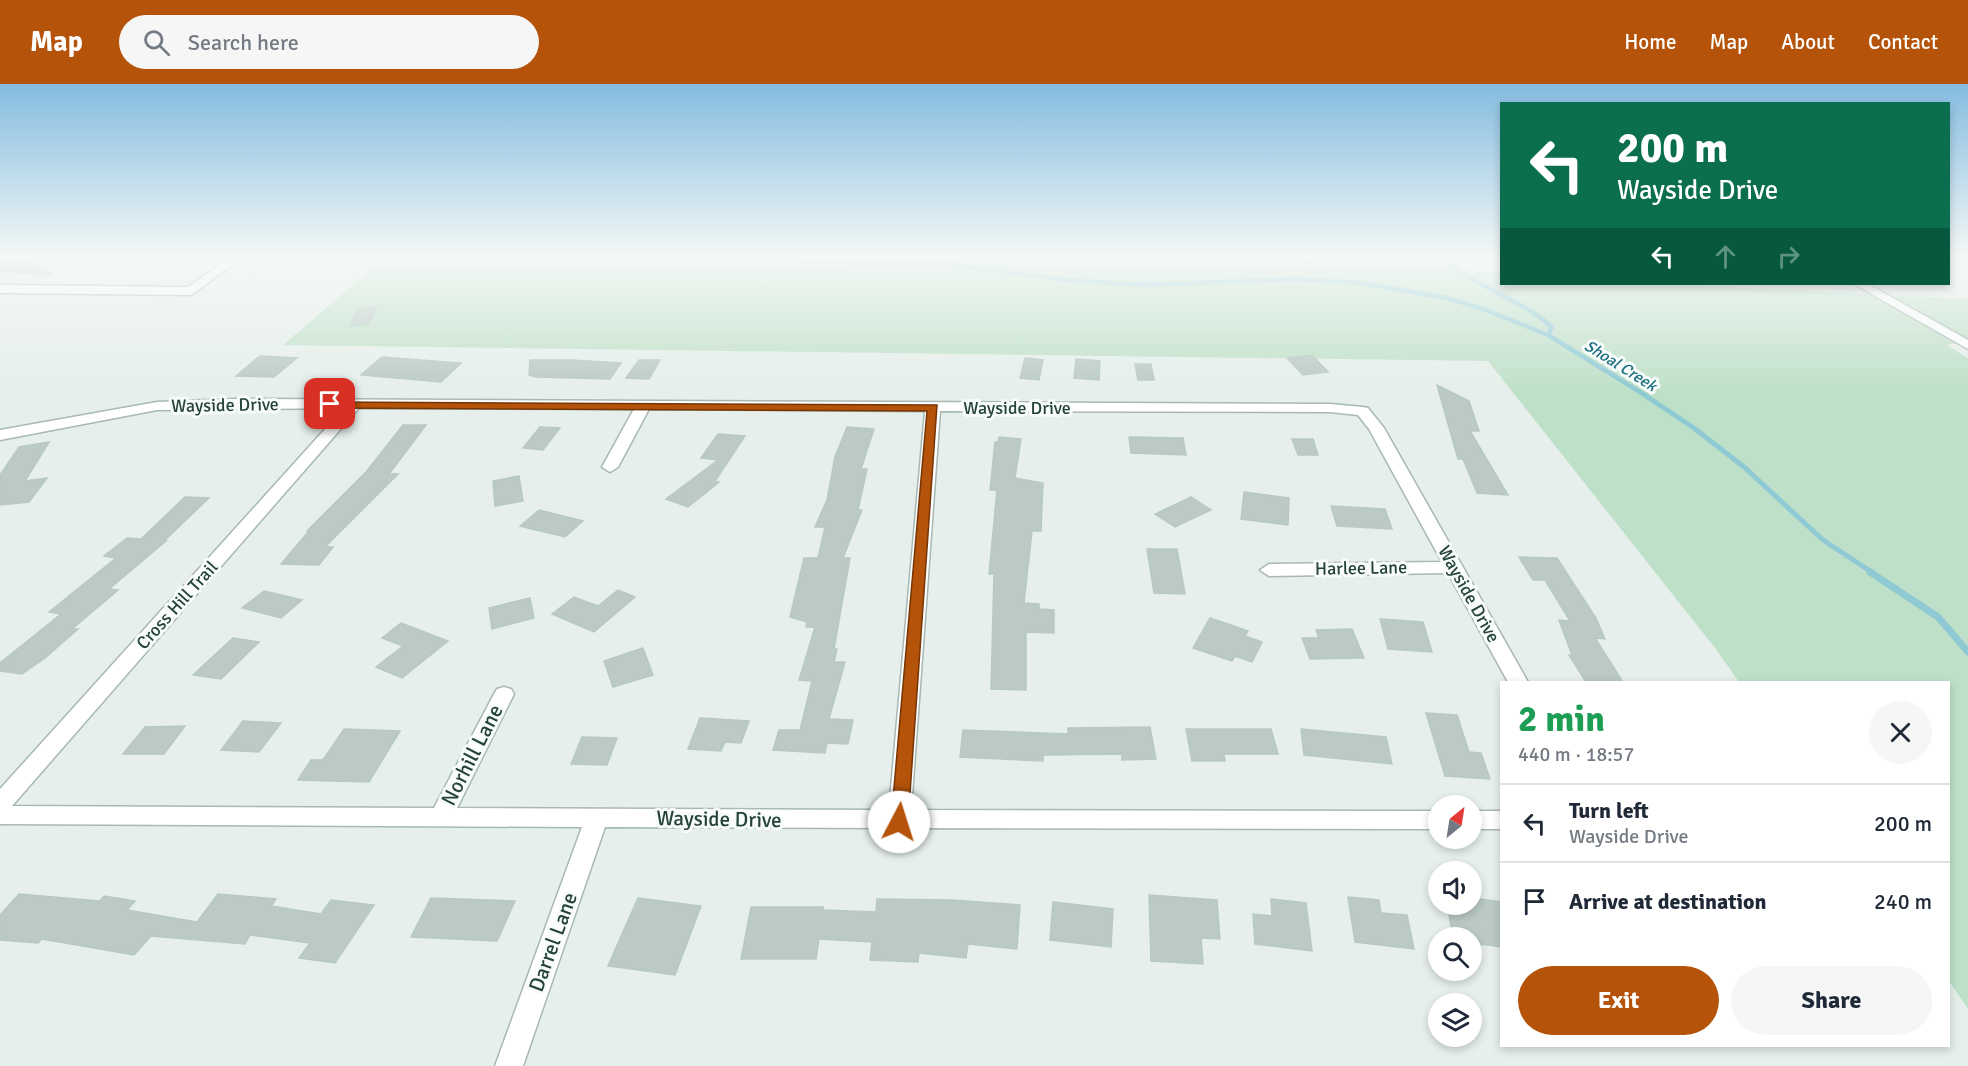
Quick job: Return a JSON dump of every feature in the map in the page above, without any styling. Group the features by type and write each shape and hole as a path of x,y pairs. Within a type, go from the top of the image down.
{"street":[{"path":"1892,302 1968,345"},
{"name":"Wayside Drive","path":"0,435 109,413 157,406 236,403 1330,408 1363,411 1376,428 1517,681"},
{"name":"Cross Hill Trail","path":"0,804 354,405"},
{"path":"610,467 643,406"},
{"path":"899,822 933,407"},
{"name":"Harlee Lane","path":"1269,570 1453,567"},
{"name":"Norhill Lane","path":"441,816 504,694"},
{"name":"Wayside Drive","path":"0,815 441,816 899,822 1428,820"},
{"name":"Darrel Lane","path":"509,1066 597,818"},
{"path":"1482,820 1500,820"}],"green space":[{"path":"333,302 1968,302 1968,341 1947,345 1968,358 1968,1009 1950,982 1950,681 1738,681 1715,648 1488,361 283,345"}],"building":[{"path":"377,307 369,324 350,326 358,309"},
{"path":"1312,355 1328,372 1303,375 1287,358"},
{"path":"260,356 297,358 274,377 236,376"},
{"path":"382,357 461,363 441,382 361,375"},
{"path":"1025,358 1043,360 1039,380 1020,378"},
{"path":"1076,359 1100,361 1099,380 1074,378"},
{"path":"530,360 621,363 610,379 536,377 529,375"},
{"path":"639,360 660,360 649,379 626,378"},
{"path":"1135,364 1151,364 1154,380 1138,380"},
{"path":"1437,385 1469,401 1479,431 1470,431 1508,495 1477,493 1463,459 1458,459"},
{"path":"403,425 426,425 389,474 398,474 325,547 333,547 319,565 281,564 309,531 307,531 366,472"},
{"path":"540,427 560,428 543,450 523,448"},
{"path":"847,427 874,429 861,469 867,469 858,510 862,510 843,558 850,558 834,649 837,649 834,662 845,662 829,719 853,720 848,744 827,743 825,753 773,750 779,730 800,730 812,681 799,680 815,627 806,627 807,622 790,617 804,558 818,558 825,527 815,527 827,500 835,457"},
{"path":"718,434 745,436 715,481 719,482 688,507 666,499 718,460 701,458"},
{"path":"999,437 1021,439 1015,478 1043,483 1041,531 1032,531 1024,603 1039,604 1039,609 1054,610 1054,633 1026,632 1026,690 991,689 994,574 989,574 997,490 990,490 995,442 998,442"},
{"path":"1129,437 1183,438 1186,455 1131,453"},
{"path":"1292,439 1313,439 1318,455 1298,455"},
{"path":"49,442 25,481 47,478 29,502 0,505 0,475 19,447"},
{"path":"519,476 523,501 495,506 493,481"},
{"path":"1244,492 1289,498 1288,525 1241,519"},
{"path":"185,497 209,498 164,541 166,541 109,589 118,590 72,629 78,629 45,658 22,674 0,671 0,663 61,614 49,612 116,558 104,556 127,538 141,539"},
{"path":"1191,497 1211,510 1175,527 1155,514"},
{"path":"1331,506 1385,509 1392,529 1337,526"},
{"path":"539,510 583,521 565,537 520,526"},
{"path":"1147,549 1177,549 1185,594 1154,593"},
{"path":"1519,557 1557,558 1596,618 1605,639 1595,638 1622,681 1585,681 1569,655 1572,655 1559,620 1570,621 1545,580 1533,580"},
{"path":"618,590 635,597 594,632 552,614 574,597 598,606"},
{"path":"264,591 302,600 281,618 242,608"},
{"path":"530,598 534,618 492,629 489,608"},
{"path":"1210,618 1248,631 1245,636 1262,642 1252,662 1235,656 1232,661 1193,648"},
{"path":"1380,619 1423,622 1432,652 1388,649"},
{"path":"401,623 448,641 402,678 376,667 403,646 382,638"},
{"path":"1352,629 1364,658 1310,659 1302,638 1319,638 1316,630"},
{"path":"233,638 259,642 221,679 193,675"},
{"path":"643,648 653,675 613,687 604,661"},
{"path":"1426,713 1457,715 1469,752 1481,753 1490,779 1445,776"},
{"path":"700,718 749,721 741,743 725,742 721,751 688,749"},
{"path":"243,721 281,723 259,752 221,750"},
{"path":"185,726 164,754 123,754 145,727"},
{"path":"1150,727 1156,759 1122,760 1122,754 1043,755 1043,761 960,757 963,730 1068,734 1068,728"},
{"path":"344,729 400,731 369,782 298,780 311,760 323,760"},
{"path":"1186,729 1271,729 1278,754 1224,754 1225,761 1192,761"},
{"path":"1301,729 1386,737 1392,764 1304,755"},
{"path":"582,737 617,738 607,765 571,764"},
{"path":"19,894 100,901 104,896 135,901 127,910 197,922 218,894 276,899 271,906 321,914 331,900 374,905 335,963 299,958 310,943 250,935 245,944 151,936 134,955 42,939 38,943 0,940 0,915"},
{"path":"1149,895 1217,900 1220,939 1201,938 1203,964 1151,961"},
{"path":"1348,897 1379,900 1381,913 1407,915 1414,949 1355,942"},
{"path":"431,898 515,901 497,941 411,937"},
{"path":"638,898 701,906 675,975 608,966"},
{"path":"877,899 952,900 1020,905 1017,949 968,944 966,958 919,953 918,962 870,960 872,942 819,939 816,959 741,959 751,907 823,907 823,910 876,912"},
{"path":"1271,899 1306,903 1312,951 1255,944 1253,914 1272,916"},
{"path":"1482,899 1500,902 1500,947 1482,944 1482,927 1451,927 1449,915 1482,915"},
{"path":"1053,902 1113,909 1111,947 1050,940"}],"waterway":[{"name":"Shoal Creek","path":"1460,302 1548,335"},
{"path":"1514,302 1552,327 1548,335"},
{"name":"Shoal Creek","path":"1548,335 1648,397"},
{"name":"Shoal Creek","path":"1646,396 1694,428 1744,467 1823,540 1873,573"},
{"name":"Shoal Creek","path":"1870,572 1938,617 1968,652"}],"route":[{"path":"330,404 933,407 899,822"}]}
